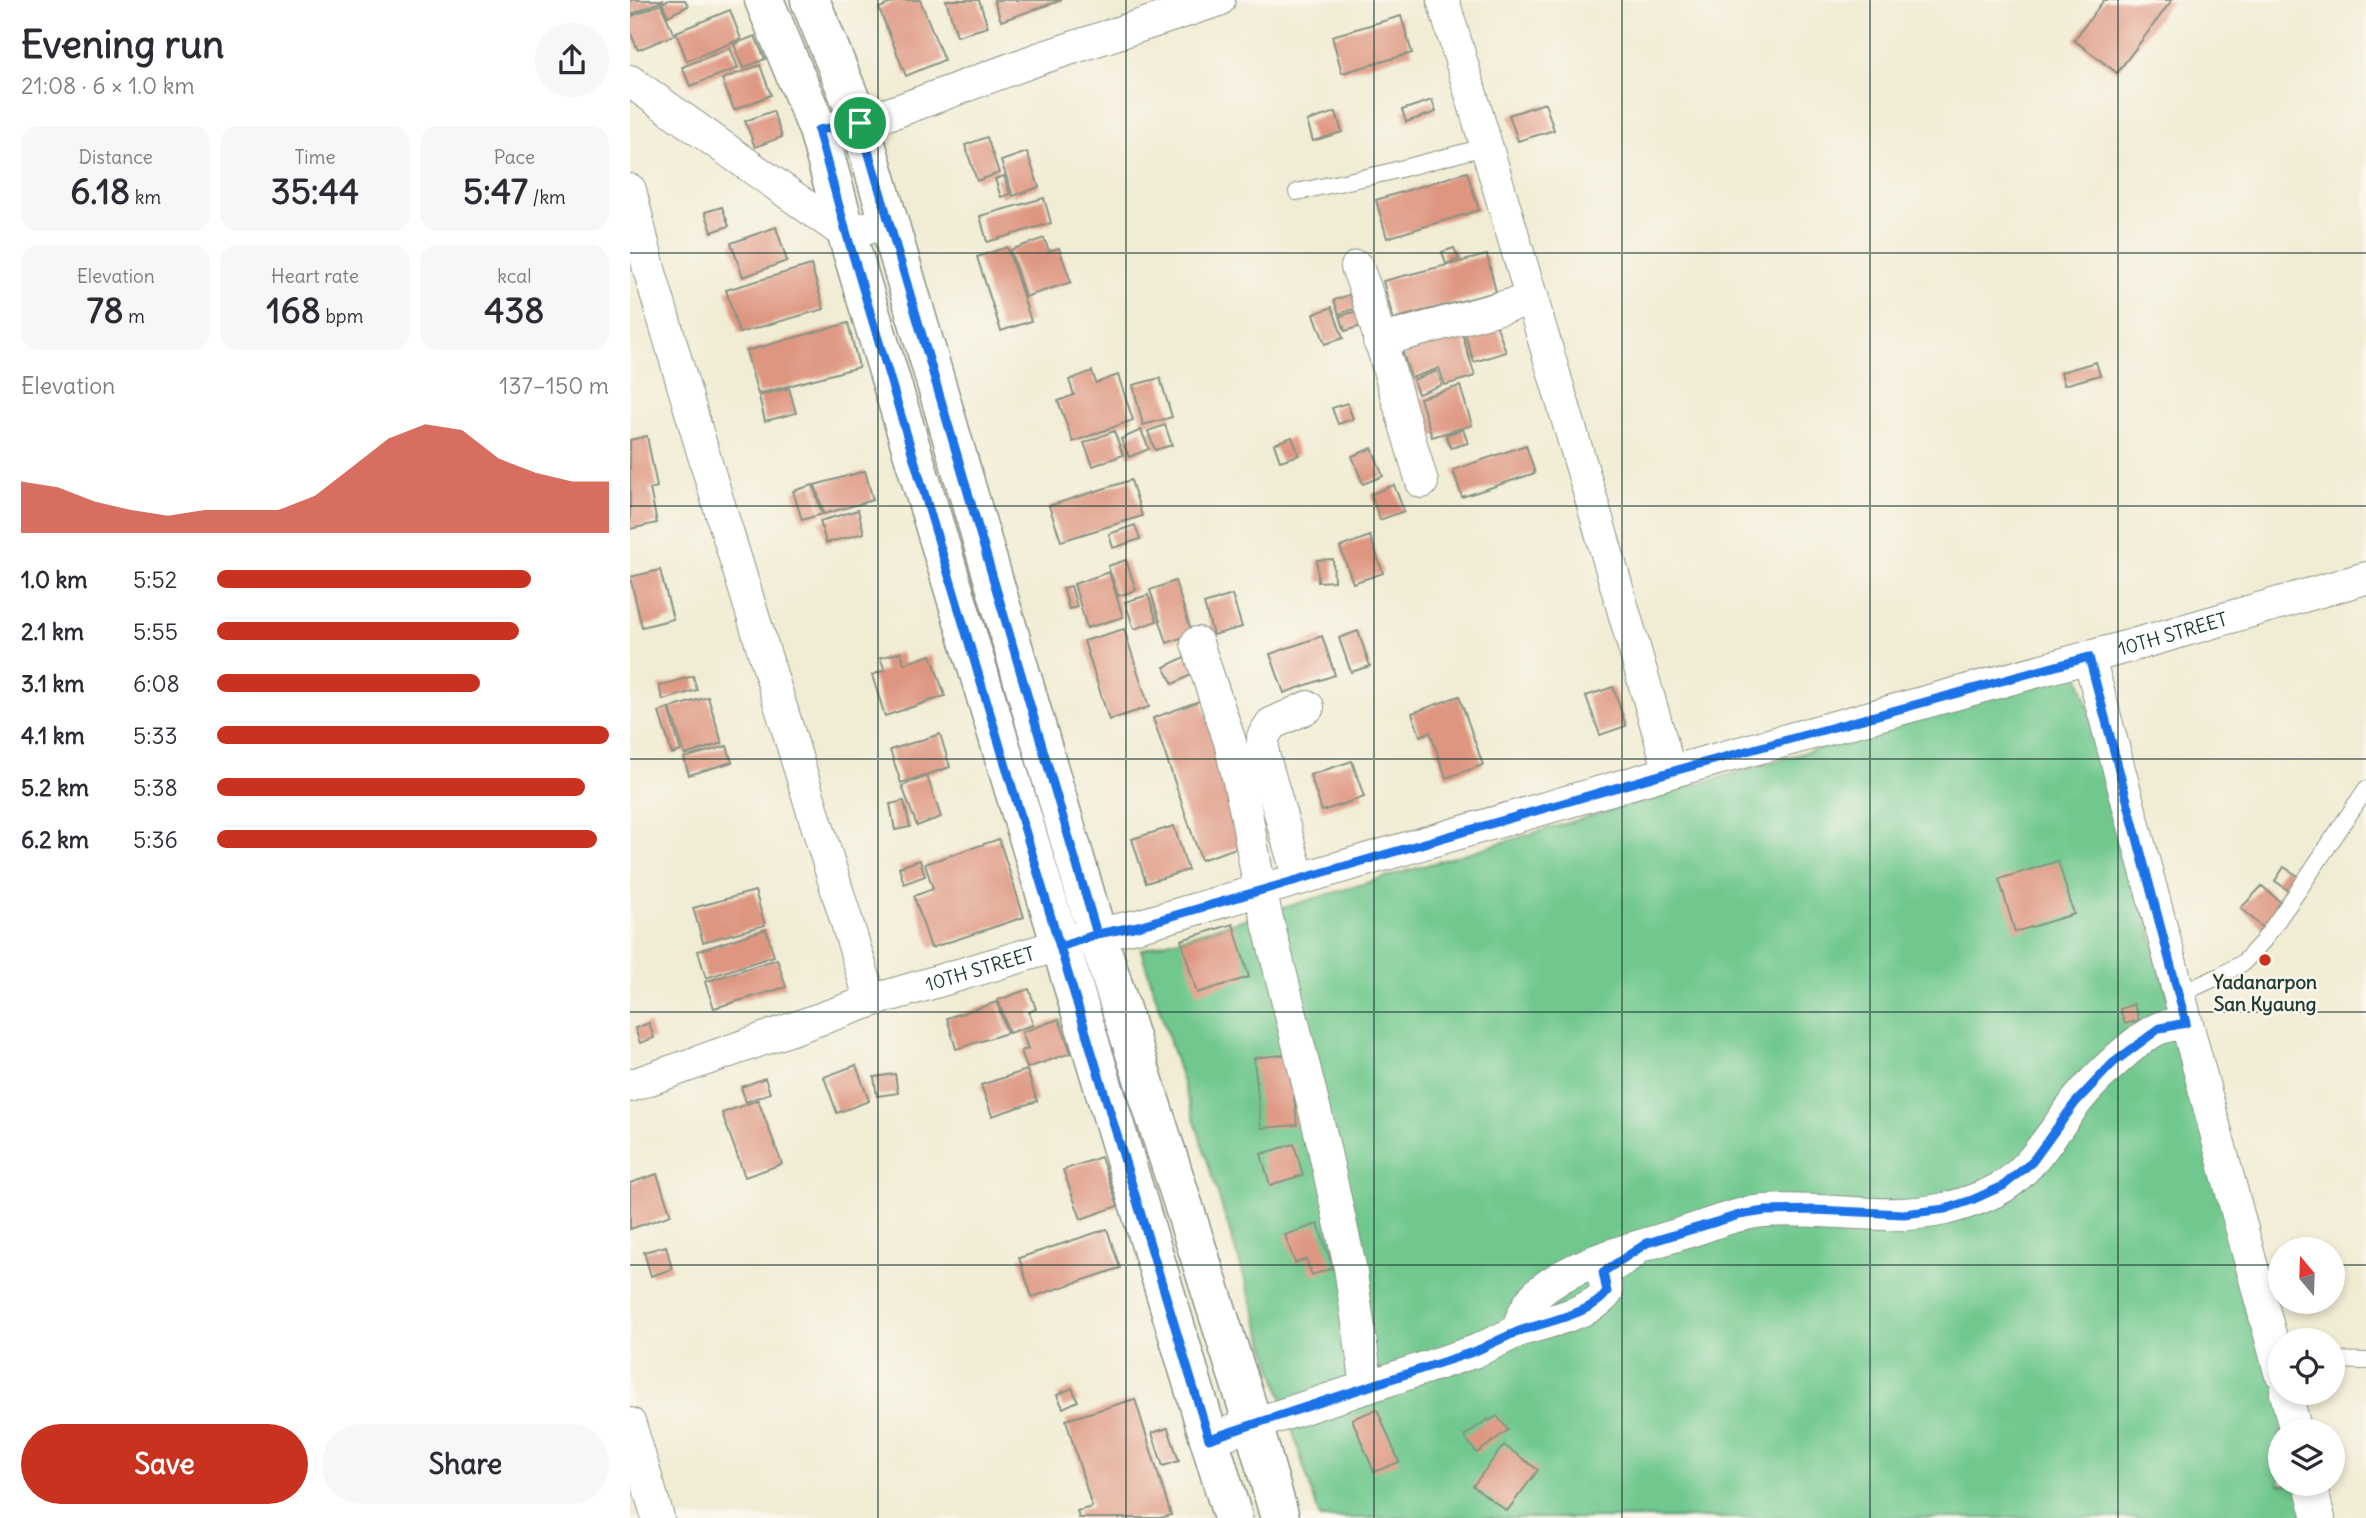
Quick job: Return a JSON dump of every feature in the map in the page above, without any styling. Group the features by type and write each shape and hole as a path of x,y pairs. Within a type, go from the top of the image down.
{"main road":[{"path":"764,0 818,130 847,235 1233,1518"},
{"path":"810,0 860,123 1097,934 1253,1424 1280,1518"}],"street":[{"path":"818,130 860,123 948,94 1038,59 1219,0"},
{"path":"1443,0 1670,772"},
{"path":"630,81 847,235 888,221"},
{"path":"630,190 649,269 703,453 883,998"},
{"path":"1357,267 1422,482"},
{"path":"1379,341 1533,299"},
{"name":"10TH STREET","path":"639,1083 883,998 1097,934 1138,926 1670,772 2366,578"},
{"path":"1197,643 1230,742 1260,891 1322,1139 1345,1242 1367,1387"},
{"path":"2089,657 2269,1328"},
{"path":"1299,879 1263,754 1263,737 1271,724 1308,707"},
{"path":"1209,1439 1476,1351 1518,1331 1535,1296 1561,1276 1647,1243 1739,1215 1765,1211 1904,1214 1945,1209 1972,1200 2003,1186 2032,1162 2075,1103 2113,1063 2182,1009"},
{"path":"630,1424 636,1467 657,1518"},
{"path":"2313,1496 2319,1518"}],"lane":[{"path":"1297,192 1385,173 1488,146"},
{"path":"2182,1009 2222,975 2244,962 2263,941 2366,789"},
{"path":"2345,1360 2366,1361"}],"green space":[{"path":"2078,671 2268,1352 2268,1405 2283,1405 2287,1419 2268,1419 2268,1496 2308,1496 2314,1518 1320,1518 1141,950"}],"building":[{"path":"630,0 664,0 630,15"},
{"path":"685,0 688,6 668,16 662,3"},
{"path":"899,0 920,0 944,60 906,76 879,8"},
{"path":"946,0 979,0 988,27 957,36"},
{"path":"994,0 1062,0 1001,21"},
{"path":"2104,0 2172,0 2117,73 2074,40"},
{"path":"661,4 674,35 638,50 630,32 630,17"},
{"path":"730,10 741,39 687,61 676,32"},
{"path":"1401,16 1412,53 1342,73 1332,36"},
{"path":"755,36 765,59 743,68 734,44"},
{"path":"730,48 738,68 690,86 682,67"},
{"path":"760,65 771,95 734,110 722,79"},
{"path":"1432,100 1436,112 1406,122 1402,110"},
{"path":"1545,103 1554,130 1518,141 1509,115"},
{"path":"773,111 782,137 755,147 745,121"},
{"path":"1336,112 1342,132 1313,141 1307,121"},
{"path":"987,137 999,173 977,181 965,145"},
{"path":"1027,152 1039,187 1013,196 1001,161"},
{"path":"1467,172 1479,210 1387,238 1376,200"},
{"path":"1004,176 1010,194 1001,197 995,179"},
{"path":"1044,198 1051,223 987,242 980,216"},
{"path":"722,207 729,226 712,232 705,212"},
{"path":"776,227 787,261 743,277 731,243"},
{"path":"1044,238 1049,251 1059,248 1071,282 1025,297 1010,250"},
{"path":"1007,247 1031,321 1001,331 977,257"},
{"path":"1454,248 1459,259 1446,264 1442,252"},
{"path":"1487,255 1496,292 1393,319 1383,281"},
{"path":"811,265 824,309 739,333 726,290"},
{"path":"1363,290 1368,304 1339,314 1334,300"},
{"path":"1332,307 1343,338 1325,344 1314,314"},
{"path":"1364,309 1368,324 1345,331 1340,316"},
{"path":"1495,321 1506,352 1474,362 1464,331"},
{"path":"848,323 859,367 758,394 746,351"},
{"path":"1461,330 1475,376 1445,385 1439,368 1411,378 1402,350"},
{"path":"2096,362 2100,375 2064,385 2061,372"},
{"path":"1092,371 1096,383 1118,375 1133,420 1073,442 1058,401 1074,395 1069,380"},
{"path":"1437,371 1442,385 1418,394 1413,380"},
{"path":"1160,378 1172,417 1143,425 1133,385"},
{"path":"1460,386 1472,425 1432,437 1420,398"},
{"path":"789,388 796,413 765,421 759,396"},
{"path":"1347,403 1353,419 1338,424 1332,408"},
{"path":"1165,425 1172,445 1155,450 1148,431"},
{"path":"1463,429 1468,443 1451,448 1446,435"},
{"path":"1141,430 1149,449 1129,457 1121,439"},
{"path":"1114,431 1123,455 1093,466 1084,443"},
{"path":"647,436 657,487 650,489 657,523 630,529 630,440"},
{"path":"1292,437 1299,455 1280,461 1274,444"},
{"path":"1526,445 1535,473 1462,497 1453,470"},
{"path":"1372,448 1383,476 1363,484 1352,456"},
{"path":"865,471 873,500 824,514 815,485"},
{"path":"1131,480 1142,516 1061,541 1049,506"},
{"path":"813,485 822,514 802,520 793,491"},
{"path":"1394,485 1404,511 1380,520 1371,494"},
{"path":"858,510 864,533 826,543 820,521"},
{"path":"1135,525 1140,539 1113,548 1109,534"},
{"path":"1370,536 1383,573 1353,583 1340,547"},
{"path":"1333,559 1334,581 1318,582 1317,560"},
{"path":"1126,560 1136,590 1118,596 1108,566"},
{"path":"660,570 673,619 642,627 630,577"},
{"path":"1109,572 1123,617 1087,628 1074,584"},
{"path":"1175,581 1192,634 1167,643 1150,590"},
{"path":"1071,586 1077,607 1069,609 1063,588"},
{"path":"1148,595 1157,621 1134,629 1125,602"},
{"path":"1232,595 1242,627 1213,635 1204,604"},
{"path":"1124,629 1149,707 1109,720 1084,641"},
{"path":"1358,631 1370,666 1351,672 1339,638"},
{"path":"1322,636 1335,675 1284,693 1270,654"},
{"path":"901,652 904,664 931,655 945,696 885,716 872,675 885,670 880,658"},
{"path":"1189,655 1197,672 1173,684 1164,667"},
{"path":"693,676 697,690 663,700 659,686"},
{"path":"1613,687 1626,726 1600,735 1586,696"},
{"path":"1459,696 1483,765 1446,778 1430,732 1420,736 1412,713"},
{"path":"708,697 722,743 685,755 670,708"},
{"path":"1202,700 1251,843 1201,860 1153,718"},
{"path":"668,708 681,751 672,754 659,712"},
{"path":"940,734 950,767 901,783 890,750"},
{"path":"727,746 732,762 689,775 684,758"},
{"path":"1352,761 1364,797 1322,811 1310,775"},
{"path":"927,776 941,817 917,826 902,786"},
{"path":"904,801 910,827 895,830 890,804"},
{"path":"1174,826 1188,870 1146,883 1132,839"},
{"path":"999,839 1024,917 931,948 914,896 933,889 925,864"},
{"path":"920,860 925,876 904,884 899,867"},
{"path":"2058,861 2074,914 2015,932 1999,879"},
{"path":"2284,867 2301,878 2291,892 2275,881"},
{"path":"2262,886 2284,905 2264,929 2241,908"},
{"path":"755,891 765,925 703,942 693,908"},
{"path":"1233,924 1249,977 1197,993 1181,940"},
{"path":"766,929 774,956 706,978 698,951"},
{"path":"777,959 786,987 714,1008 705,982"},
{"path":"1029,989 1036,1009 1029,1012 1033,1025 1009,1033 998,1000"},
{"path":"997,1002 1007,1033 956,1049 947,1018"},
{"path":"2134,1004 2139,1020 2125,1024 2120,1009"},
{"path":"1059,1019 1071,1053 1027,1068 1021,1051 1028,1049 1022,1032"},
{"path":"649,1023 654,1038 640,1043 635,1028"},
{"path":"1290,1054 1297,1125 1261,1128 1254,1058"},
{"path":"856,1065 869,1101 837,1113 824,1077"},
{"path":"1027,1070 1037,1101 992,1116 981,1085"},
{"path":"895,1074 898,1093 877,1096 874,1077"},
{"path":"765,1078 770,1093 746,1102 741,1087"},
{"path":"758,1100 782,1164 745,1177 722,1113"},
{"path":"1294,1144 1303,1175 1270,1185 1261,1154"},
{"path":"1101,1157 1118,1206 1081,1219 1063,1170"},
{"path":"657,1174 671,1215 630,1229 630,1183"},
{"path":"1318,1224 1333,1268 1312,1275 1306,1259 1295,1263 1285,1235"},
{"path":"1107,1229 1120,1268 1032,1297 1019,1258"},
{"path":"666,1246 672,1269 651,1276 644,1252"},
{"path":"1072,1388 1078,1401 1063,1408 1057,1395"},
{"path":"1135,1399 1171,1515 1160,1518 1079,1518 1077,1511 1092,1507 1066,1420"},
{"path":"1377,1409 1399,1462 1374,1472 1352,1419"},
{"path":"1497,1416 1508,1430 1477,1453 1464,1436"},
{"path":"1168,1428 1179,1461 1163,1466 1152,1433"},
{"path":"1504,1445 1538,1470 1507,1511 1473,1486"}],"place":[{"name":"Yadanarpon San Kyaung","path":"2265,960"}],"route":[{"path":"860,123 818,130 1060,947 1097,934 1138,926 1670,772 2089,657 2186,1023 2160,1028 2113,1063 2075,1103 2032,1162 2003,1186 1972,1200 1945,1209 1904,1214 1765,1211 1739,1215 1647,1243 1603,1272 1607,1292 1602,1300 1589,1307 1518,1331 1476,1351 1209,1439 1060,947 1097,934 860,123"}]}
